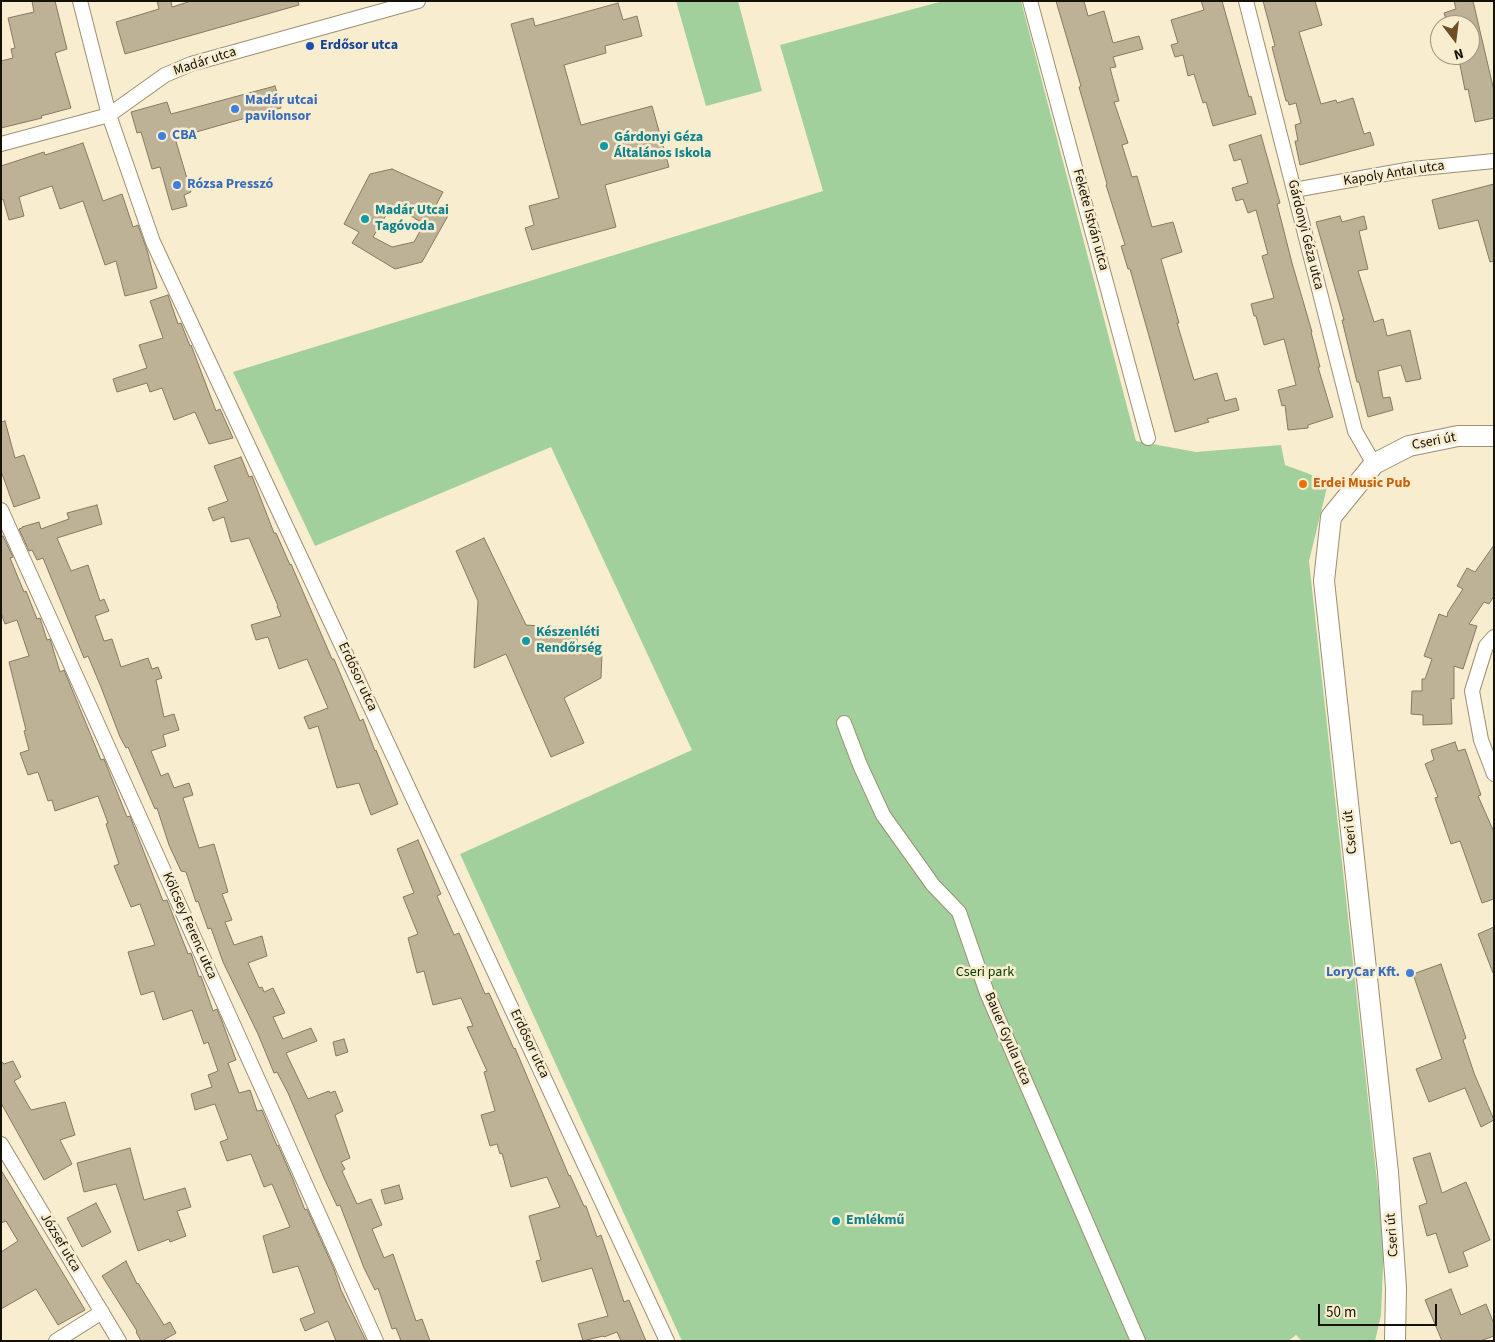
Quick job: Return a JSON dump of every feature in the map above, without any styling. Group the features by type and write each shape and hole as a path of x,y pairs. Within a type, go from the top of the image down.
{"street":[{"name":"Erdősor utca","path":"80,1 109,114 153,242 667,1341"},
{"name":"Madár utca","path":"1,144 109,114 165,75 191,64 418,1"},
{"name":"Fekete István utca","path":"1030,1 1148,438"},
{"name":"Gárdonyi Géza utca","path":"1246,1 1355,430 1374,464"},
{"name":"Kapoly Antal utca","path":"1294,190 1412,169 1494,161"},
{"name":"Cseri út","path":"1394,1341 1396,1288 1388,1172 1324,581 1331,517 1374,464 1409,446 1458,436 1494,436"},
{"name":"Kölcsey Ferenc utca","path":"1,510 376,1341"},
{"path":"1494,638 1486,646 1472,691 1481,740 1494,774"},
{"name":"Bauer Gyula utca","path":"844,723 860,765 884,815 933,885 959,912 987,993 1138,1341"},
{"name":"József utca","path":"1,1144 119,1341"},
{"path":"56,1341 102,1312"}],"green space":[{"path":"676,1 738,1 762,91 706,106"},
{"name":"Cseri park","path":"943,1 1021,1 1136,441 1196,452 1281,445 1285,465 1328,483 1309,561 1384,1245 1381,1315 1375,1341 1302,1341 1296,1335 1288,1341 682,1341 460,854 692,750 551,447 315,546 233,372 823,191 780,45"}],"building":[{"path":"32,1 55,1 67,49 55,53 71,108 41,116 42,118 1,128 1,61 13,58 11,49 15,48 8,18 34,12"},
{"path":"157,1 171,1 172,7 191,1 298,1 299,5 125,54 116,22 159,9"},
{"path":"1056,1 1084,1 1088,16 1104,11 1113,43 1139,36 1143,49 1113,57 1116,67 1110,68 1119,101 1114,102 1128,143 1122,145 1132,177 1137,176 1152,227 1173,222 1182,252 1161,259 1194,380 1217,373 1225,401 1236,398 1239,410 1207,419 1209,422 1175,432 1130,269 1128,269 1121,246 1125,245 1106,185 1079,87 1081,86"},
{"path":"1201,1 1222,1 1249,97 1251,96 1256,114 1213,126 1206,102 1203,103 1194,74 1188,76 1183,55 1175,57 1171,45 1178,43 1171,20 1204,10"},
{"path":"1263,1 1315,1 1322,25 1299,32 1321,104 1336,100 1337,103 1353,98 1364,134 1370,132 1374,145 1300,165 1295,141 1298,141 1295,125 1301,123 1296,103 1289,105 1288,101 1286,101 1272,47 1275,46"},
{"path":"1454,1 1473,1 1476,15 1445,15 1444,13 1456,9"},
{"name":"Gárdonyi Géza Általános Iskola","path":"618,3 623,20 637,16 642,36 605,46 606,53 564,65 581,125 652,106 669,167 605,185 616,227 532,250 525,228 534,225 529,206 559,198 511,24 533,18 535,26"},
{"path":"1480,31 1494,91 1494,118 1475,122 1468,89 1465,90 1460,65 1480,65"},
{"path":"275,86 281,108 175,138 191,192 184,195 187,206 172,210 160,167 152,169 141,132 137,133 131,112 167,102 171,114"},
{"path":"1261,135 1280,203 1277,204 1292,263 1312,332 1320,367 1318,367 1333,417 1308,425 1308,428 1288,430 1285,405 1282,406 1278,390 1296,385 1284,339 1264,345 1251,304 1274,298 1262,256 1268,254 1256,210 1248,213 1243,199 1236,201 1232,188 1248,183 1241,159 1234,161 1229,145"},
{"path":"83,143 103,201 122,194 133,227 138,225 157,288 125,296 116,261 105,265 83,201 60,209 52,186 19,197 24,216 9,220 3,199 1,200 1,166 44,152 45,155"},
{"name":"Madár Utcai Tagóvoda","path":"392,169 443,192 435,207 449,214 422,262 395,269 352,243 359,232 344,224 370,174","holes":["398,208 424,224 414,242 392,247 373,237 388,212"]},
{"path":"1494,184 1494,261 1490,262 1478,220 1439,229 1432,200"},
{"path":"1340,216 1342,222 1364,216 1367,229 1359,231 1368,269 1358,271 1374,322 1383,319 1387,336 1410,330 1421,379 1406,382 1401,365 1378,371 1383,398 1390,397 1393,410 1368,417 1359,382 1357,382 1342,320 1344,320 1316,222"},
{"path":"168,295 178,324 181,323 191,345 216,411 220,409 233,438 209,444 195,412 174,420 162,388 150,392 147,383 117,392 113,379 147,368 139,345 163,338 150,301"},
{"path":"5,421 15,458 24,455 40,498 14,507 1,471 1,422"},
{"path":"241,457 249,477 252,476 274,533 276,533 291,564 360,721 363,719 398,804 371,815 359,783 337,788 318,726 309,729 304,717 328,708 307,659 279,669 268,637 256,640 251,625 281,616 249,538 231,542 224,517 213,521 208,508 228,501 214,466"},
{"path":"97,505 102,524 57,538 71,571 88,565 100,601 104,599 109,611 95,616 104,641 112,639 121,667 148,658 152,669 158,667 162,678 156,680 164,717 174,714 179,730 163,735 166,746 151,751 161,776 168,773 174,788 189,783 193,795 183,798 199,848 214,844 228,892 222,894 232,920 225,922 234,945 262,936 267,956 248,963 259,988 262,987 264,992 273,988 285,1013 273,1017 283,1039 311,1028 317,1041 286,1053 308,1099 329,1091 330,1093 335,1091 343,1111 335,1115 350,1158 341,1162 345,1169 342,1171 357,1204 371,1199 382,1225 372,1229 384,1258 393,1254 416,1321 422,1319 430,1341 401,1341 396,1328 392,1329 378,1288 375,1290 364,1268 340,1205 337,1206 324,1178 288,1093 277,1072 274,1073 258,1034 223,962 211,928 208,929 198,901 196,902 186,872 181,871 169,845 157,808 155,809 128,747 126,748 120,737 88,656 84,658 43,558 37,560 32,550 29,551 19,529 39,522 41,529 69,519 67,513"},
{"path":"1,536 3,536 13,557 10,558 24,592 26,591 37,619 40,618 47,640 50,639 60,672 64,670 101,760 104,759 127,817 130,816 163,901 167,900 188,954 191,953 199,977 201,976 213,1011 217,1009 236,1060 228,1063 239,1093 250,1090 257,1111 262,1110 305,1210 307,1209 334,1269 341,1290 366,1341 336,1341 328,1321 305,1331 300,1319 315,1313 298,1266 273,1273 263,1236 290,1227 272,1184 264,1187 251,1154 227,1161 220,1142 228,1139 215,1104 195,1110 191,1094 212,1087 208,1075 218,1071 208,1042 204,1044 192,1010 163,1020 154,991 141,995 128,952 155,945 140,904 131,907 114,866 119,864 106,824 108,823 98,796 55,811 52,800 48,801 38,772 28,775 20,753 29,750 24,731 26,730 9,662 29,656 17,620 5,624 1,613"},
{"name":"Készenléti Rendőrség","path":"484,538 526,625 577,629 577,653 602,653 601,678 564,698 584,743 551,757 506,654 474,668 478,601 456,551"},
{"path":"1494,545 1494,596 1489,604 1484,602 1469,624 1477,626 1463,669 1454,666 1454,699 1451,698 1452,724 1423,725 1423,715 1411,714 1412,691 1422,691 1422,679 1425,679 1432,659 1424,656 1439,614 1447,617 1448,612 1463,589 1457,586 1467,568 1475,572"},
{"path":"1455,742 1458,751 1465,749 1481,795 1478,796 1494,832 1494,899 1482,903 1460,841 1451,844 1435,798 1438,797 1425,764 1434,760 1431,750"},
{"path":"418,840 441,894 437,896 454,935 459,933 485,994 489,993 515,1048 569,1176 584,1206 586,1206 597,1237 601,1235 624,1302 629,1300 646,1341 621,1341 617,1332 604,1337 583,1341 578,1324 608,1316 592,1268 542,1282 536,1261 541,1260 529,1216 560,1207 547,1177 511,1187 502,1153 500,1154 497,1144 490,1146 481,1115 495,1111 484,1072 487,1071 467,1027 473,1026 461,998 433,1005 424,971 417,973 408,938 418,934 403,897 414,893 397,849"},
{"path":"1494,927 1494,973 1493,973 1478,934"},
{"path":"1441,964 1466,1038 1463,1040 1474,1073 1494,1120 1481,1127 1465,1088 1429,1102 1416,1069 1442,1059 1413,974"},
{"path":"344,1039 348,1052 336,1056 333,1042"},
{"path":"1,1061 4,1064 13,1061 21,1077 14,1081 31,1110 65,1102 75,1135 60,1140 72,1164 44,1180 1,1103"},
{"path":"130,1148 144,1200 185,1188 191,1207 177,1211 186,1236 170,1242 169,1239 138,1251 116,1184 84,1192 77,1163"},
{"path":"1430,1153 1442,1193 1466,1182 1490,1240 1463,1252 1468,1266 1449,1273 1436,1233 1427,1236 1419,1206 1427,1203 1413,1158"},
{"path":"1,1170 85,1310 58,1325 36,1289 1,1309 1,1252 18,1241 6,1221 1,1223"},
{"path":"399,1185 403,1199 385,1204 381,1190"},
{"path":"96,1203 111,1232 82,1247 67,1218"},
{"path":"126,1261 137,1284 164,1325 170,1322 176,1333 162,1341 141,1341 137,1331 102,1276"},
{"path":"1451,1289 1461,1315 1486,1304 1494,1324 1494,1336 1480,1341 1442,1341 1425,1300"}],"place":[{"name":"Erdősor utca","path":"310,46"},
{"name":"Madár utcai pavilonsor","path":"235,109"},
{"name":"CBA","path":"162,136"},
{"name":"Gárdonyi Géza Általános Iskola","path":"604,146"},
{"name":"Rózsa Presszó","path":"177,185"},
{"name":"Madár Utcai Tagóvoda","path":"365,219"},
{"name":"Erdei Music Pub","path":"1303,484"},
{"name":"Készenléti Rendőrség","path":"526,641"},
{"name":"LoryCar Kft.","path":"1410,973"},
{"name":"Emlékmű","path":"836,1221"}]}
